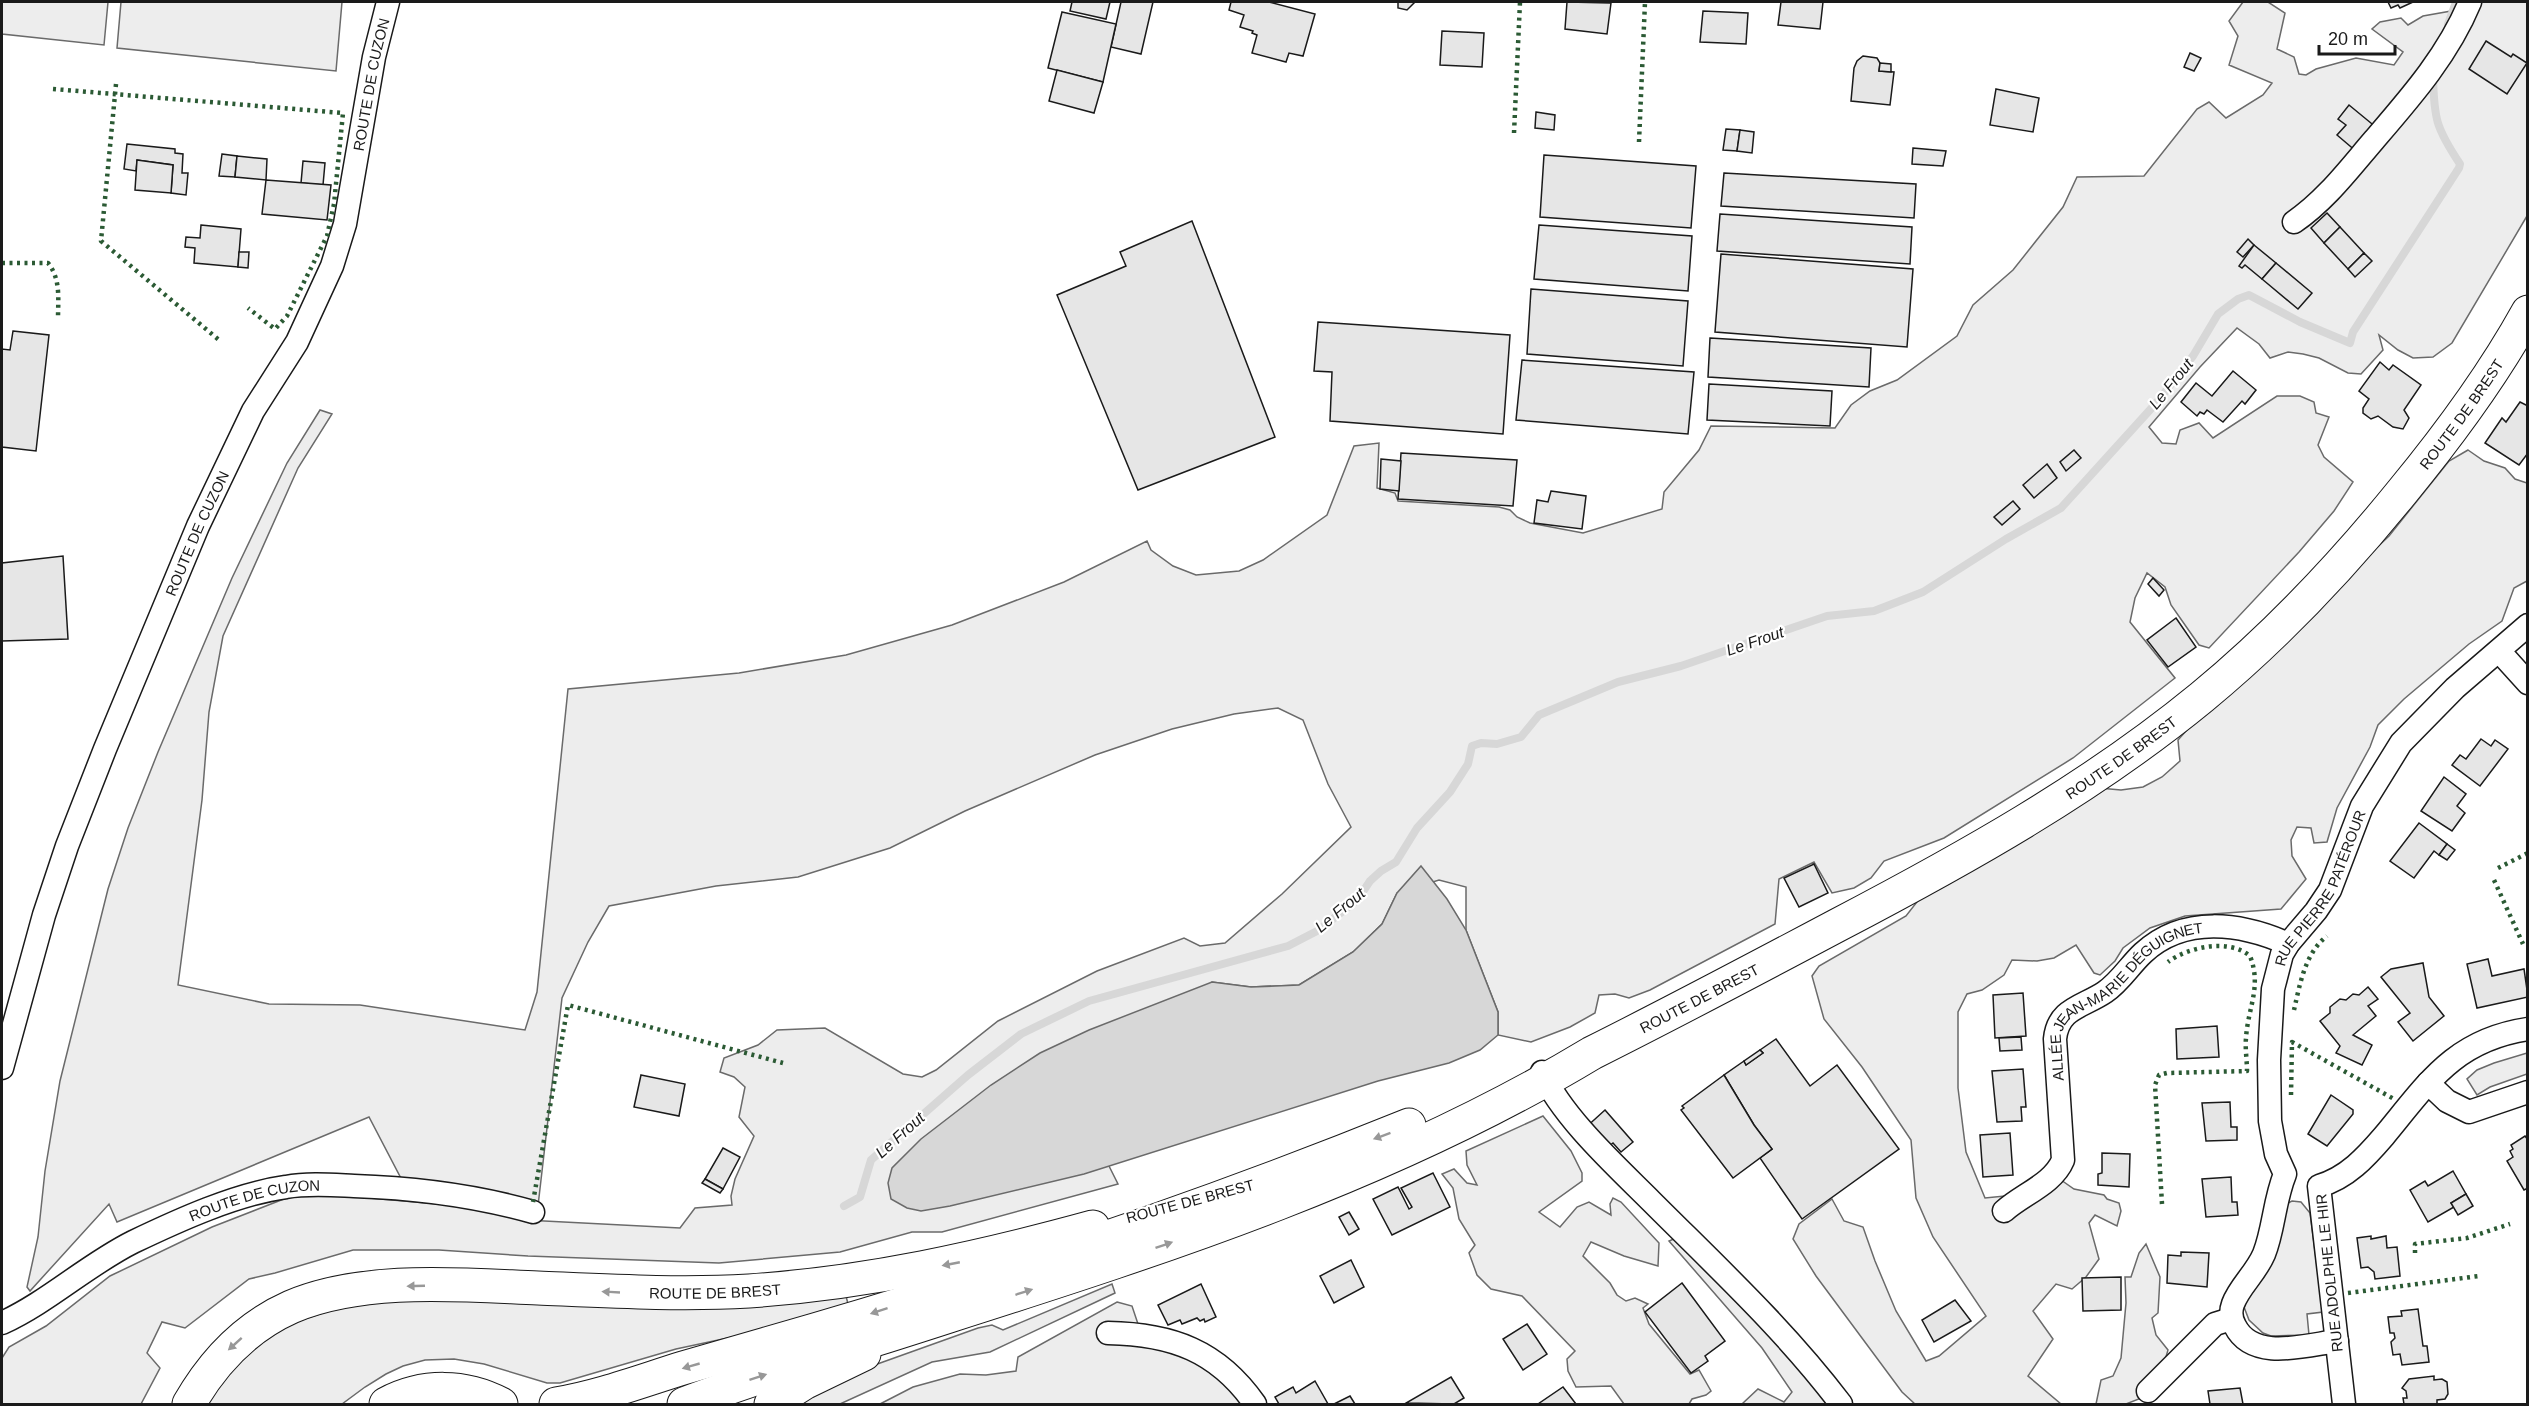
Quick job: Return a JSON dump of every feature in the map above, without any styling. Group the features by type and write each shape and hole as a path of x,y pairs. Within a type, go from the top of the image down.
{"main road":[{"name":"ROUTE DE BREST","path":"684,1404 756,1378 1109,1264 1268,1207 1397,1154 1896,895 2008,834 2121,759 2202,698 2311,596 2367,536 2434,452 2482,387 2528,312"},
{"name":"ROUTE DE BREST","path":"556,1404 618,1389 848,1321 1155,1222 1544,1077"},
{"name":"ROUTE DE BREST","path":"189,1404 212,1368 233,1345 252,1330 292,1307 339,1293 364,1289 435,1286 706,1293 830,1283 898,1274 972,1259 1271,1179"},
{"name":"ROUTE DE BREST","path":"771,1404 804,1383 926,1324"},
{"path":"386,1404 414,1393 452,1389 470,1392 501,1404"}],"street":[{"name":"ROUTE DE CUZON","path":"2,1068 44,915 67,846 105,749 198,526 253,411 297,342 332,266 345,224 374,57 388,2"},
{"path":"2294,222 2312,209 2347,172 2434,67 2456,32 2470,2"},
{"name":"RUE PIERRE PATÉROUR","path":"2285,1174 2276,1155 2271,1130 2268,1060 2273,989 2279,964 2288,944 2316,911 2330,890 2362,806 2390,759 2436,706 2528,625"},
{"path":"2499,651 2528,683"},
{"name":"ALLÉE JEAN-MARIE DÉGUIGNET","path":"2004,1211 2025,1193 2048,1180 2063,1160 2055,1039 2058,1022 2065,1015 2102,994 2157,942 2180,931 2209,926 2242,928 2288,944"},
{"name":"RUE ADOLPHE LE HIR","path":"2344,1404 2319,1186 2338,1179 2358,1163 2428,1083 2470,1047 2503,1033 2528,1029"},
{"path":"1544,1077 1576,1122 1603,1152 1760,1308 1797,1348 1841,1404"},
{"path":"2428,1083 2447,1101 2469,1112 2528,1092"},
{"path":"2319,1186 2301,1186 2285,1174 2274,1206 2266,1248 2255,1271 2232,1305 2231,1319 2236,1329 2248,1342 2267,1347 2296,1347 2337,1341"},
{"name":"ROUTE DE CUZON","path":"2,1323 133,1242 259,1192 288,1186 382,1187 464,1195 533,1212"},
{"path":"2148,1391 2215,1324 2231,1319"},
{"path":"1108,1333 1151,1337 1198,1351 1220,1365 1255,1404"}],"shaded area":[{"path":"2,2 108,2 104,45 2,34"},
{"path":"121,2 342,2 336,71 117,48"},
{"path":"2243,2 2268,2 2285,13 2277,49 2294,57 2299,74 2306,75 2316,69 2356,58 2394,65 2403,52 2372,29 2380,22 2401,18 2408,25 2423,16 2468,8 2473,2 2527,2 2527,216 2452,343 2433,357 2413,358 2379,335 2383,350 2361,374 2348,373 2319,358 2303,354 2288,352 2270,358 2259,344 2237,328 2149,427 2162,443 2176,444 2180,430 2199,423 2213,438 2277,396 2300,396 2314,402 2316,413 2329,417 2318,445 2324,457 2353,482 2334,511 2299,552 2209,648 2199,645 2171,605 2165,587 2147,573 2135,598 2130,622 2175,678 2073,758 1944,838 1884,861 1871,878 1854,888 1832,893 1814,862 1779,879 1775,924 1650,990 1629,998 1615,994 1599,995 1595,1013 1570,1027 1531,1042 1498,1035 1498,1012 1466,930 1466,887 1439,880 1397,893 1382,924 1353,952 1299,985 1251,987 1212,982 1106,1160 1118,1184 942,1232 912,1232 840,1252 719,1263 528,1256 439,1250 353,1250 249,1279 185,1328 162,1322 147,1353 160,1368 141,1404 2,1404 2,1358 9,1347 46,1326 110,1276 212,1227 294,1195 334,1195 473,1207 525,1220 680,1228 695,1208 732,1205 731,1196 735,1179 754,1136 739,1117 745,1087 734,1077 720,1072 724,1058 758,1045 777,1030 825,1028 903,1074 922,1077 936,1070 998,1021 1097,971 1184,938 1200,946 1225,943 1282,894 1351,827 1328,784 1303,720 1278,708 1234,714 1172,729 1095,755 965,811 890,848 798,877 716,886 609,906 588,942 562,998 538,1206 404,1184 369,1117 117,1222 109,1204 30,1291 27,1287 38,1237 45,1171 60,1081 108,889 128,828 232,578 287,463 320,410 332,414 298,468 223,636 209,712 202,800 178,985 269,1004 360,1005 525,1030 537,992 568,689 739,673 846,655 952,625 1064,582 1147,541 1151,550 1173,566 1196,575 1239,571 1263,560 1327,515 1354,446 1379,443 1377,488 1395,493 1398,501 1499,507 1510,510 1517,517 1530,523 1583,533 1662,509 1664,492 1699,450 1711,426 1835,428 1851,405 1870,391 1897,380 1957,336 1973,305 2013,270 2063,207 2077,177 2144,176 2197,109 2209,102 2226,118 2263,95 2272,83 2229,65 2238,36 2229,21"},
{"path":"2468,450 2484,461 2505,468 2515,479 2527,483 2527,581 2514,588 2502,621 2469,644 2404,699 2378,725 2370,747 2337,808 2327,842 2314,843 2311,828 2297,827 2291,840 2292,856 2306,879 2281,909 2185,916 2150,928 2123,948 2115,961 2100,975 2094,973 2076,945 2054,958 2037,961 2012,960 2004,975 1982,990 1967,994 1958,1012 1958,1088 1966,1152 1985,1198 2015,1195 2061,1180 2074,1189 2104,1195 2107,1199 2119,1203 2121,1211 2117,1226 2095,1215 2089,1223 2099,1259 2086,1277 2072,1289 2056,1284 2033,1311 2053,1339 2028,1376 2061,1404 1915,1404 1902,1392 1816,1276 1793,1239 1799,1224 1832,1199 1844,1221 1863,1227 1896,1311 1926,1361 1939,1356 1986,1316 1933,1237 1916,1198 1911,1140 1862,1067 1824,1019 1812,976 1819,966 1906,916 1920,898 2099,788 2121,790 2143,787 2162,777 2180,761 2178,740 2201,714 2389,536 2449,461"},
{"path":"1421,866 1447,899 1466,930 1498,1012 1498,1035 1480,1050 1449,1063 1378,1081 1084,1174 921,1211 907,1208 891,1199 888,1183 892,1168 921,1139 991,1085 1040,1053 1089,1030 1212,982 1251,987 1299,985 1353,952 1382,924 1397,893"},
{"path":"2527,1053 2527,1074 2490,1087 2477,1095 2467,1079 2477,1070"},
{"path":"1543,1116 1571,1151 1582,1173 1582,1181 1539,1212 1560,1227 1577,1207 1589,1202 1611,1215 1610,1204 1613,1198 1621,1202 1659,1243 1658,1266 1624,1256 1591,1242 1583,1256 1610,1283 1617,1295 1626,1301 1635,1298 1648,1304 1643,1308 1649,1324 1690,1374 1699,1370 1711,1391 1706,1395 1692,1399 1689,1404 1624,1404 1611,1386 1576,1387 1568,1371 1567,1359 1575,1351 1522,1296 1491,1289 1477,1275 1469,1253 1475,1245 1459,1219 1453,1188 1442,1174 1454,1169 1467,1183 1477,1185 1467,1165 1466,1151"},
{"path":"2292,1201 2301,1202 2310,1213 2323,1312 2307,1314 2309,1335 2271,1336 2263,1333 2249,1320 2244,1307 2286,1204"},
{"path":"1683,1235 1836,1404 1742,1404 1758,1389 1784,1402 1792,1392 1762,1348 1669,1241"},
{"path":"2146,1244 2160,1277 2158,1313 2152,1318 2156,1335 2168,1350 2163,1367 2144,1397 2126,1404 2096,1404 2101,1380 2113,1376 2121,1358 2126,1303 2125,1277 2131,1277 2139,1253"},
{"path":"1112,1284 1115,1293 990,1352 932,1362 840,1404 786,1404 869,1367 978,1328 992,1325 1003,1330"},
{"path":"845,1292 850,1312 676,1349 560,1383 547,1383 484,1364 454,1359 425,1360 386,1374 342,1404 205,1404 225,1371 277,1328 356,1302"},
{"path":"1117,1302 1132,1306 1138,1324 1189,1352 1249,1404 880,1404 913,1387 960,1374 986,1375 1016,1371 1018,1357"}],"building":[{"path":"1072,2 1110,2 1106,19 1070,11"},
{"path":"1121,2 1153,2 1141,54 1111,47"},
{"path":"1231,2 1269,2 1315,14 1303,56 1289,53 1286,62 1252,53 1257,35 1252,33 1253,31 1240,27 1244,15 1229,10"},
{"path":"1398,2 1415,2 1407,10 1398,8"},
{"path":"1567,2 1611,3 1607,34 1565,29"},
{"path":"1781,2 1823,2 1820,29 1778,25"},
{"path":"2388,2 2413,2 2400,8 2398,5 2391,8"},
{"path":"1703,11 1748,13 1746,44 1700,42"},
{"path":"1062,12 1116,24 1103,82 1048,68"},
{"path":"1442,31 1484,33 1482,67 1440,65"},
{"path":"2486,41 2511,57 2513,54 2527,63 2507,94 2469,69"},
{"path":"2190,53 2201,58 2194,71 2184,67"},
{"path":"1863,56 1877,58 1880,63 1879,71 1894,72 1890,105 1851,101 1854,68"},
{"path":"1880,63 1891,64 1891,72 1879,71"},
{"path":"1057,70 1103,82 1094,113 1049,101"},
{"path":"1996,89 2039,98 2033,132 1990,125"},
{"path":"2349,105 2377,128 2357,152 2337,135 2346,125 2338,119"},
{"path":"1536,112 1555,115 1554,130 1535,128"},
{"path":"1726,129 1740,130 1737,151 1723,150"},
{"path":"1740,130 1754,132 1752,153 1737,151"},
{"path":"127,144 175,149 175,153 183,154 182,173 188,173 186,195 171,193 173,165 137,160 136,171 124,169"},
{"path":"1913,148 1946,151 1943,166 1912,164"},
{"path":"222,154 237,156 235,177 219,176"},
{"path":"1544,155 1696,166 1691,228 1540,217"},
{"path":"237,156 267,159 266,180 235,177"},
{"path":"137,160 173,165 171,193 135,190"},
{"path":"303,161 325,163 323,185 301,183"},
{"path":"1724,173 1916,184 1914,218 1721,206"},
{"path":"266,180 331,185 327,220 262,214"},
{"path":"2327,213 2340,227 2324,243 2311,228"},
{"path":"1720,214 1912,227 1910,264 1717,251"},
{"path":"1192,221 1275,437 1138,490 1057,295 1126,266 1120,252"},
{"path":"201,225 241,229 238,267 194,263 195,248 185,247 186,237 200,238"},
{"path":"1539,225 1692,236 1688,291 1534,279"},
{"path":"2340,227 2364,253 2348,269 2324,243"},
{"path":"2248,239 2254,245 2243,257 2237,252"},
{"path":"2254,245 2276,263 2262,279 2245,265 2242,268 2239,266"},
{"path":"239,252 249,252 248,268 238,267"},
{"path":"2364,253 2372,261 2355,277 2348,269"},
{"path":"1721,254 1913,269 1907,347 1715,332"},
{"path":"2276,263 2312,293 2298,309 2262,279"},
{"path":"1531,289 1688,301 1683,366 1527,354"},
{"path":"1318,322 1510,335 1503,434 1330,421 1332,372 1314,371"},
{"path":"13,331 49,335 36,451 2,447 2,349 10,350"},
{"path":"1710,338 1871,348 1869,387 1708,377"},
{"path":"1522,360 1694,372 1688,434 1516,420"},
{"path":"2380,362 2389,370 2393,365 2421,385 2404,410 2409,418 2403,429 2393,427 2378,416 2371,419 2363,413 2363,408 2369,399 2359,391"},
{"path":"2233,371 2256,390 2245,404 2242,401 2223,422 2207,410 2204,414 2200,412 2197,416 2181,402 2196,383 2212,396"},
{"path":"1709,384 1832,391 1830,426 1707,420"},
{"path":"2520,402 2528,406 2528,453 2519,465 2485,443 2502,418 2506,422"},
{"path":"2074,450 2081,458 2066,471 2060,462"},
{"path":"1401,453 1517,460 1513,506 1398,499"},
{"path":"1381,459 1401,461 1399,491 1380,489"},
{"path":"2047,464 2057,478 2034,498 2023,485"},
{"path":"1551,491 1586,496 1582,529 1534,523 1537,500 1548,502"},
{"path":"2013,501 2020,509 2002,525 1994,517"},
{"path":"63,556 68,639 2,641 2,563"},
{"path":"2153,578 2164,590 2159,596 2148,584"},
{"path":"2176,618 2196,647 2168,667 2147,640"},
{"path":"2481,739 2491,746 2495,740 2508,749 2480,786 2452,765 2460,755 2466,759"},
{"path":"2444,777 2466,794 2457,806 2465,813 2452,831 2421,811"},
{"path":"2419,823 2447,844 2439,855 2434,851 2414,878 2390,861"},
{"path":"2447,844 2455,850 2447,860 2439,855"},
{"path":"1814,864 1828,893 1799,907 1784,878"},
{"path":"2488,959 2492,976 2524,969 2528,997 2477,1008 2467,964"},
{"path":"2423,963 2429,997 2444,1016 2413,1041 2398,1022 2410,1013 2381,977 2391,969"},
{"path":"2368,987 2378,999 2368,1006 2376,1016 2353,1035 2372,1045 2362,1065 2336,1053 2340,1046 2320,1021 2330,1013 2330,1007 2340,999 2346,1000 2353,994 2359,995"},
{"path":"2023,993 2026,1036 1995,1038 1993,995"},
{"path":"2217,1026 2219,1057 2177,1059 2176,1029"},
{"path":"2021,1037 2022,1050 2000,1051 1999,1038"},
{"path":"1776,1039 1810,1086 1837,1065 1899,1149 1802,1219 1760,1158 1772,1149 1754,1125 1724,1075 1744,1061 1746,1065 1763,1053 1760,1050"},
{"path":"1760,1050 1763,1053 1746,1065 1744,1061"},
{"path":"2023,1069 2026,1107 2021,1107 2022,1121 1997,1122 1992,1071"},
{"path":"641,1075 685,1084 679,1116 634,1107"},
{"path":"1724,1075 1754,1125 1772,1149 1733,1178 1681,1110 1684,1108 1682,1106"},
{"path":"2331,1095 2353,1110 2353,1114 2327,1146 2308,1134"},
{"path":"2230,1102 2231,1127 2237,1127 2237,1140 2206,1141 2202,1103"},
{"path":"1605,1110 1633,1142 1621,1152 1613,1143 1603,1151 1584,1129"},
{"path":"2010,1133 2013,1175 1983,1177 1980,1135"},
{"path":"2525,1136 2528,1140 2528,1188 2524,1190 2507,1161 2513,1157 2510,1151 2513,1149 2511,1145"},
{"path":"723,1148 740,1157 723,1189 705,1179"},
{"path":"2102,1153 2130,1154 2129,1187 2098,1185 2098,1174 2102,1173"},
{"path":"2453,1171 2466,1194 2451,1203 2454,1207 2428,1222 2410,1190 2425,1181 2428,1186"},
{"path":"1433,1173 1450,1207 1392,1235 1373,1199 1398,1187 1409,1209 1412,1207 1401,1188"},
{"path":"2231,1177 2232,1202 2237,1202 2238,1215 2206,1217 2202,1179"},
{"path":"705,1179 723,1189 720,1193 702,1183"},
{"path":"2466,1194 2473,1206 2458,1215 2451,1203"},
{"path":"1349,1212 1359,1229 1349,1235 1339,1217"},
{"path":"2371,1236 2371,1239 2386,1236 2387,1248 2397,1247 2400,1276 2375,1279 2374,1272 2368,1267 2361,1268 2357,1238"},
{"path":"2181,1252 2209,1253 2207,1287 2167,1283 2168,1255 2181,1256"},
{"path":"1351,1260 1364,1287 1334,1303 1320,1276"},
{"path":"2121,1277 2121,1310 2083,1311 2082,1278"},
{"path":"1682,1283 1725,1341 1705,1356 1708,1361 1691,1373 1645,1312"},
{"path":"1201,1284 1216,1317 1205,1322 1204,1319 1200,1321 1197,1318 1182,1324 1180,1320 1168,1325 1158,1305"},
{"path":"1955,1300 1971,1321 1934,1342 1922,1320"},
{"path":"2418,1309 2423,1346 2427,1346 2429,1362 2402,1365 2400,1354 2393,1355 2391,1342 2395,1338 2394,1333 2390,1333 2388,1317 2402,1316 2401,1311"},
{"path":"1527,1324 1547,1354 1523,1370 1503,1339"},
{"path":"2434,1376 2434,1380 2442,1379 2447,1382 2448,1394 2445,1399 2437,1400 2437,1404 2404,1404 2403,1398 2407,1398 2406,1391 2402,1388 2409,1379"},
{"path":"1451,1377 1464,1398 1454,1404 1406,1403"},
{"path":"1315,1381 1328,1404 1279,1404 1275,1397 1293,1387 1296,1393"},
{"path":"1563,1387 1576,1404 1538,1404"},
{"path":"2240,1388 2243,1404 2210,1404 2208,1391"},
{"path":"1350,1396 1355,1404 1334,1404"}],"waterway":[{"name":"Le Frout","path":"2448,24 2456,2"},
{"name":"Le Frout","path":"844,1206 860,1197 871,1160 968,1075 1021,1034 1089,1001 1288,946 1319,930 1358,899 1370,881 1381,871 1396,862 1417,828 1450,792 1468,764 1472,746 1481,743 1497,744 1521,737 1539,715 1618,682 1681,666 1827,616 1874,611 1923,592 2006,539 2061,508 2158,401 2193,356 2218,314 2238,299 2249,295 2300,322 2350,343 2353,332 2459,168 2460,164 2438,123 2434,103 2433,76"}],"hedge":[{"path":"1514,133 1520,2"},
{"path":"1639,142 1645,2"},
{"path":"116,84 101,241 219,340"},
{"path":"53,89 343,113 334,204 327,236 287,316 275,329 248,308"},
{"path":"2,263 48,263 57,282 58,319"},
{"path":"2498,868 2528,853"},
{"path":"2494,880 2523,944"},
{"path":"2294,1010 2308,960 2327,936"},
{"path":"2162,1204 2155,1085 2159,1075 2247,1071 2247,1027 2255,987 2250,956 2231,947 2197,949 2168,962"},
{"path":"533,1202 568,1005 783,1063"},
{"path":"2291,1095 2292,1042 2394,1099"},
{"path":"2415,1253 2415,1244 2467,1238 2510,1224"},
{"path":"2348,1293 2479,1276"}]}
